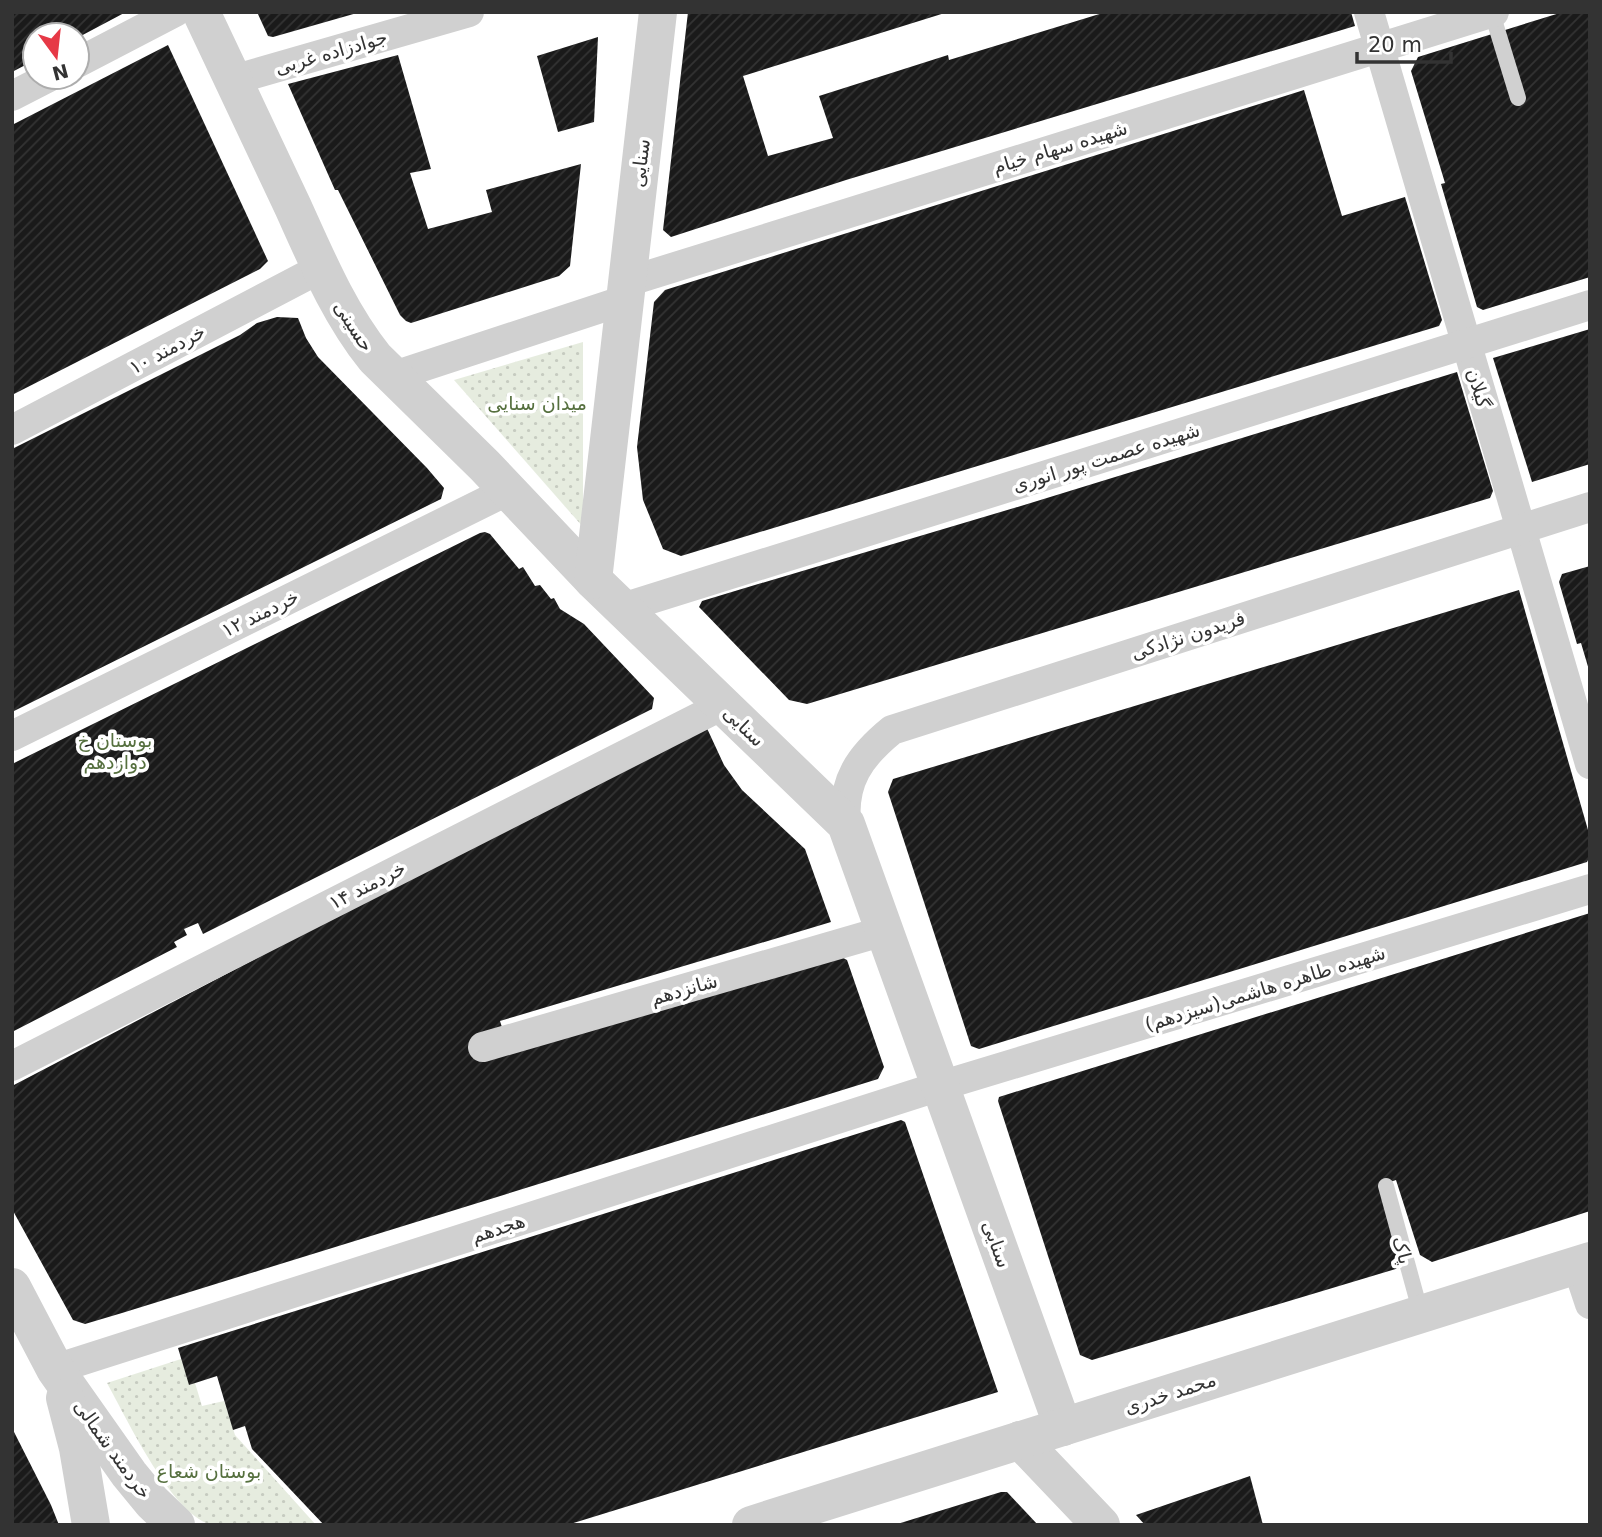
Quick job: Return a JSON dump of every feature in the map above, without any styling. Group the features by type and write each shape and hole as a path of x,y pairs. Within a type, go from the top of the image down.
{"street":[{"path":"91,56 175,12"},
{"name":"حسینی","path":"201,12 346,319 375,358 485,466 593,580"},
{"name":"جوادزاده غربی","path":"233,80 469,12"},
{"name":"سنایی","path":"657,12 593,580 846,824 1063,1427"},
{"name":"گیلان","path":"1369,12 1590,764"},
{"name":"شهیده سهام خیام","path":"626,291 1493,12"},
{"name":"خردمند ۱۰","path":"12,430 321,268"},
{"path":"394,376 626,291"},
{"name":"شهیده عصمت پور انوری","path":"622,608 1590,305"},
{"name":"خردمند ۱۲","path":"12,736 507,491"},
{"name":"فریدون نژادکی","path":"846,824 844,806 852,776 868,750 892,730 1590,507"},
{"name":"خردمند ۱۴","path":"12,1066 723,705"},
{"name":"شهیده طاهره هاشمی(سیزدهم)","path":"940,1086 1590,889"},
{"name":"شانزدهم","path":"483,1047 884,931"},
{"name":"هجدهم","path":"55,1369 940,1086"},
{"path":"1583,1263 1590,1304"},
{"name":"محمد خدری","path":"751,1525 1583,1263"},
{"name":"خردمند شمالی","path":"12,1287 55,1369 129,1474 176,1525"},
{"name":"خردمند شمالی","path":"55,1369 75,1434 90,1525"},
{"path":"1020,1440 1101,1525"}],"lane":[{"path":"1493,12 1518,98"},
{"name":"پاک","path":"1386,1186 1421,1314"}],"green space":[{"name":"میدان سنایی","path":"583,342 583,527 454,380"},
{"name":"بوستان شعاع","path":"181,1359 190,1385 195,1383 202,1406 224,1401 235,1435 316,1525 214,1525 199,1519 168,1487 139,1442 107,1383"}],"building":[{"path":"12,12 126,12 91,31 91,21 21,21 21,67 12,72"},
{"path":"257,12 357,13 273,37 268,36"},
{"path":"688,12 948,12 743,76 768,156 833,138 819,96 948,55 949,60 1106,12 1351,12 1355,26 846,180 671,237 663,230"},
{"path":"1563,12 1590,12 1590,277 1483,310 1477,307 1441,184 1445,183 1411,71 1418,57"},
{"path":"598,37 594,122 558,132 537,56"},
{"path":"168,45 268,261 260,269 12,395 12,125 78,91 91,91 91,84"},
{"path":"398,55 431,169 410,173 428,229 492,212 486,190 581,164 570,266 559,276 411,323 400,315 338,190 335,190 288,84"},
{"path":"1304,90 1342,216 1405,197 1442,320 1439,326 681,556 663,549 643,500 637,447 654,302 665,290"},
{"path":"277,317 298,318 318,357 444,488 441,499 12,712 12,449 240,335 257,323"},
{"path":"1590,329 1590,464 1532,482 1493,358"},
{"path":"1457,372 1493,491 1490,498 807,704 789,700 699,607 702,601"},
{"path":"485,532 490,534 519,569 523,567 535,586 540,585 551,599 554,598 560,609 584,624 654,698 652,709 203,934 198,923 184,929 187,935 174,942 177,947 12,1032 12,764"},
{"path":"1590,566 1589,670 1581,643 1577,644 1559,582 1562,574"},
{"path":"1519,590 1590,837 1590,856 1587,862 979,1049 971,1046 888,792 893,779"},
{"path":"705,724 724,765 742,790 805,849 831,922 500,1021 508,1046 834,953 847,960 884,1067 878,1079 122,1313 85,1324 73,1320 12,1209 12,1086"},
{"path":"1590,913 1590,1211 1432,1262 1420,1255 1396,1180 1384,1184 1409,1265 1092,1360 1080,1355 998,1101 999,1097"},
{"path":"901,1120 905,1122 998,1392 567,1525 324,1525 252,1449 245,1426 233,1430 217,1376 189,1385 178,1348"},
{"path":"12,1428 51,1505 59,1525 12,1525"},
{"path":"1250,1476 1263,1525 1145,1525 1136,1515"},
{"path":"1007,1492 1038,1525 894,1525"}],"park label":[{"name":"بوستان خ دوازدهم","path":"115,751"}]}
